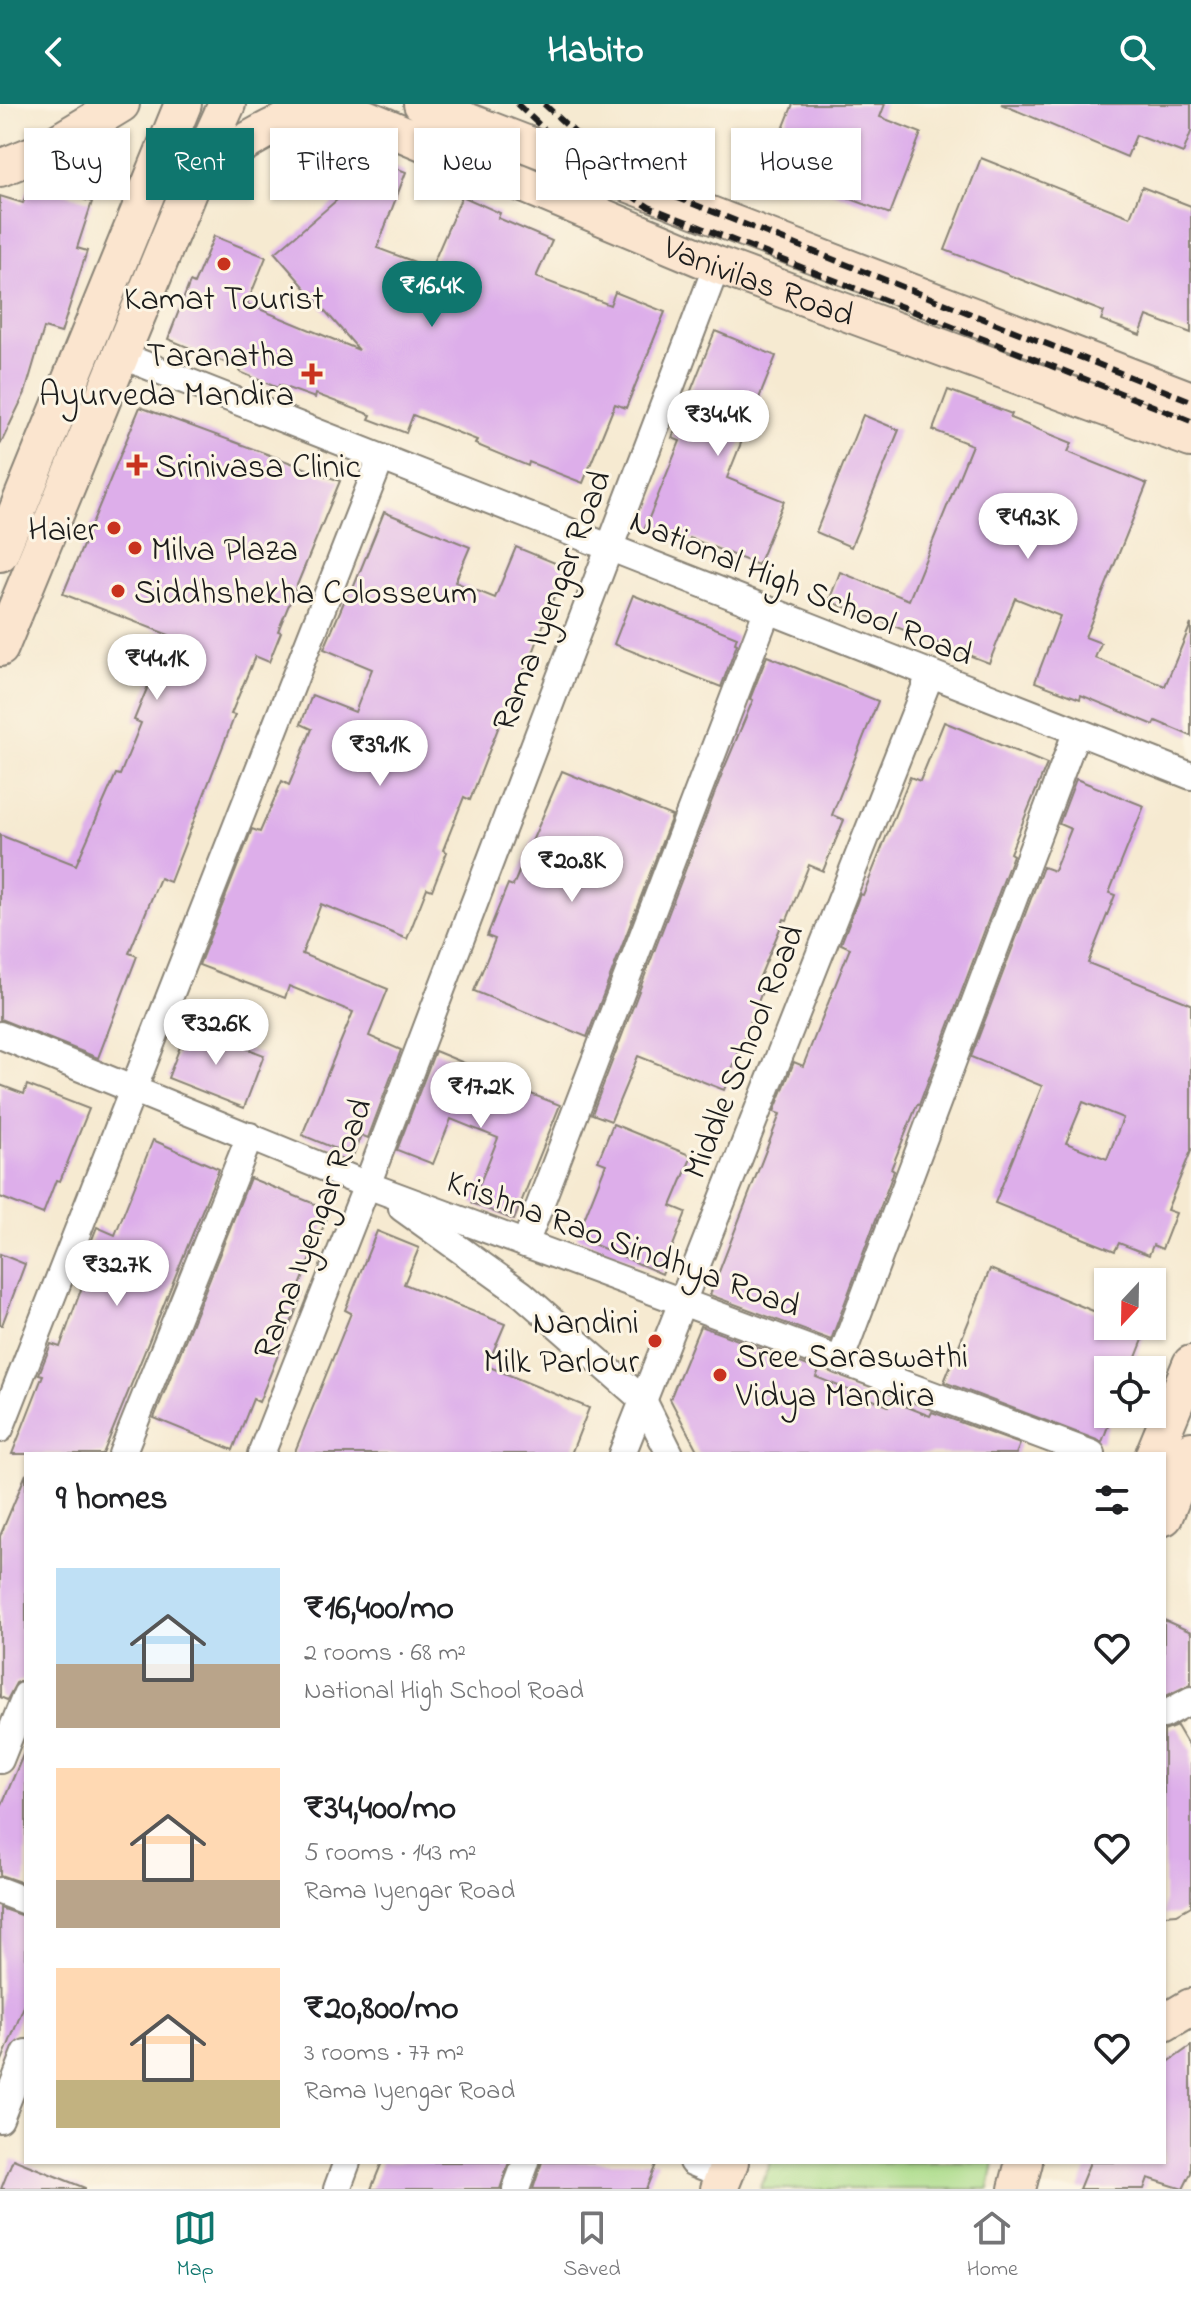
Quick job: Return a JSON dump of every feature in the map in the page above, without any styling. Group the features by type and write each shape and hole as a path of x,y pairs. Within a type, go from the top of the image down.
{"main road":[{"path":"0,168 47,149 121,104"},
{"path":"0,553 7,514 183,104"},
{"path":"216,128 227,104"},
{"name":"Vanivilas Road","path":"422,104 477,116 1191,400"},
{"path":"254,137 309,113 346,109"},
{"name":"Vanivilas Road","path":"346,109 717,265 1191,439"},
{"path":"0,648 185,200"},
{"path":"1155,1452 1191,1364"},
{"path":"1174,1492 1191,1450"},
{"path":"1166,2022 1191,2007"},
{"path":"1017,2189 1023,2164"}],"street":[{"name":"Rama Iyengar Road","path":"262,1452 367,1185 717,265"},
{"name":"National High School Road","path":"120,355 1191,776"},
{"path":"0,1429 381,458"},
{"path":"525,1244 767,611"},
{"name":"Middle School Road","path":"623,1452 930,675"},
{"path":"840,1361 1076,733"},
{"name":"Krishna Rao Sindhya Road","path":"0,1035 367,1185 1087,1452"},
{"path":"123,1452 250,1136"},
{"path":"367,1185 522,1294 643,1400 669,1452"},
{"path":"0,1760 24,1700"},
{"path":"1166,1714 1191,1700"},
{"path":"0,1891 24,1900"},
{"path":"0,2119 24,2058"},
{"path":"337,2189 346,2164"},
{"path":"516,2189 525,2164"}],"green space":[{"path":"770,2164 994,2164 989,2189 760,2189"}],"building":[{"path":"793,104 885,104 880,117 921,133 890,214 854,200 861,200 861,128 783,128"},
{"path":"1001,104 1191,104 1191,132 1183,153 1136,135 1127,157"},
{"path":"981,158 1130,217 1142,187 1191,206 1191,333 1147,316 1140,335 1101,320 1104,312 945,250"},
{"path":"398,169 406,172 398,193"},
{"path":"0,196 23,203 24,200 92,202 77,248 87,251 61,333 44,328 25,393 0,445"},
{"path":"337,200 395,200 377,248 431,268 460,200 471,200 500,213 498,218 552,241 536,277 610,305 615,292 665,312 626,408 615,404 583,483 529,462 528,466 475,444 477,440 413,415 406,433 369,419 371,415 316,394 315,398 279,385 278,388 168,339 190,282 194,284 214,236 266,257 247,304 359,350 275,253"},
{"path":"715,331 776,356 727,478 784,501 758,565 690,538 688,545 645,528 680,441 672,438"},
{"path":"948,390 1012,414 1010,418 1072,443 1068,452 1147,484 1085,637 1101,643 1095,658 1165,686 1191,624 1191,736 1156,721 1154,725 1081,695 1080,699 1035,682 1060,616 1015,598 989,663 829,601 840,572 909,600 972,445 933,430"},
{"path":"140,407 340,481 278,631 281,632 269,662 255,656 170,882 160,878 129,953 137,956 98,1058 0,1019 0,835 76,865 116,774 120,775 141,723 134,720 169,635 63,594"},
{"path":"863,415 899,430 851,547 816,532"},
{"path":"384,512 470,547 455,582 495,598 516,547 565,567 530,661 506,708 470,800 464,797 443,850 447,852 432,890 427,888 407,939 321,904 302,954 388,989 369,1036 401,1050 368,1138 361,1135 353,1156 302,1135 353,1012 289,986 285,998 199,965 252,829 260,832 282,781 289,785 312,729 301,724 312,695 355,712 372,669 324,649"},
{"path":"633,595 737,637 721,687 614,644"},
{"path":"767,656 878,701 832,815 844,820 823,871 809,865 787,920 784,919 756,986 763,989 724,1090 638,1056 611,1121 592,1114 753,700 750,699"},
{"path":"944,722 1047,764 1010,853 1013,855 919,1105 891,1169 894,1171 831,1340 710,1295 780,1114 774,1112 794,1062 803,1066 850,948 841,944 860,894 863,895 910,777 920,781"},
{"path":"562,771 672,816 587,1037 474,991 495,939 487,936 508,884 513,886"},
{"path":"1076,779 1144,806 1109,893 1115,895 1088,963 1191,1004 1191,1151 1167,1210 1176,1213 1162,1249 1153,1245 1149,1255 1119,1243 1115,1251 995,1203 1042,1086 971,1057 1043,867 1054,871 1071,829 1059,824","holes":["1083,1102 1123,1118 1107,1159 1066,1143"]},
{"path":"188,1026 264,1055 244,1108 168,1078"},
{"path":"435,1051 474,1067 467,1085 512,1103 518,1089 560,1105 514,1220 472,1203 498,1138 451,1119 433,1164 397,1150"},
{"path":"0,1085 24,1094 27,1085 89,1109 43,1214 0,1197"},
{"path":"613,1124 692,1156 671,1206 686,1212 662,1274 577,1237 606,1164 598,1161"},
{"path":"153,1140 219,1169 104,1452 12,1454 43,1375 39,1374 51,1344 60,1347 86,1276 79,1272 97,1227 115,1235"},
{"path":"250,1178 330,1210 298,1291 303,1293 259,1402 253,1399 233,1450 154,1418"},
{"path":"377,1231 419,1248 404,1284 505,1324 487,1366 589,1408 572,1452 295,1452 351,1313 345,1310"},
{"path":"0,1254 25,1264 2,1325 0,1325"},
{"path":"990,1269 1094,1311 1094,1340 1143,1340 1137,1356 1094,1356 1094,1428 1107,1428 1102,1442 944,1382"},
{"path":"700,1326 819,1370 816,1377 888,1406 890,1400 930,1416 932,1412 1020,1444 1017,1452 698,1452 670,1399"},
{"path":"24,1479 24,1680 16,1683 7,1700 0,1697 0,1536"},
{"path":"1166,1621 1191,1632 1191,1684 1166,1696"},
{"path":"1177,1726 1191,1750 1191,1906 1177,1914 1166,1915 1166,1730"},
{"path":"24,1753 24,1883 0,1875 0,1809"},
{"path":"0,1908 24,1916 24,2006 1,2063"},
{"path":"1191,2046 1191,2173 1183,2189 1148,2178 1144,2189 1079,2189 1089,2164 1166,2164 1166,2064"},
{"path":"13,2159 85,2188 85,2189 1,2189"},
{"path":"381,2164 508,2164 500,2189 371,2189"},
{"path":"541,2164 656,2164 646,2189 533,2189"}],"railway":[{"path":"517,104 576,159 649,207 1191,421"},
{"path":"544,104 587,144 658,190 1191,401"}],"place":[{"name":"Kamat Tourist","path":"224,264"},
{"name":"Taranatha Ayurveda Mandira","path":"312,374"},
{"name":"Srinivasa Clinic","path":"137,465"},
{"name":"Haier","path":"114,528"},
{"name":"Milva Plaza","path":"135,548"},
{"name":"Siddhshekha Colosseum","path":"118,591"},
{"name":"Nandini Milk Parlour","path":"655,1341"},
{"name":"Sree Saraswathi Vidya Mandira","path":"720,1375"}]}
